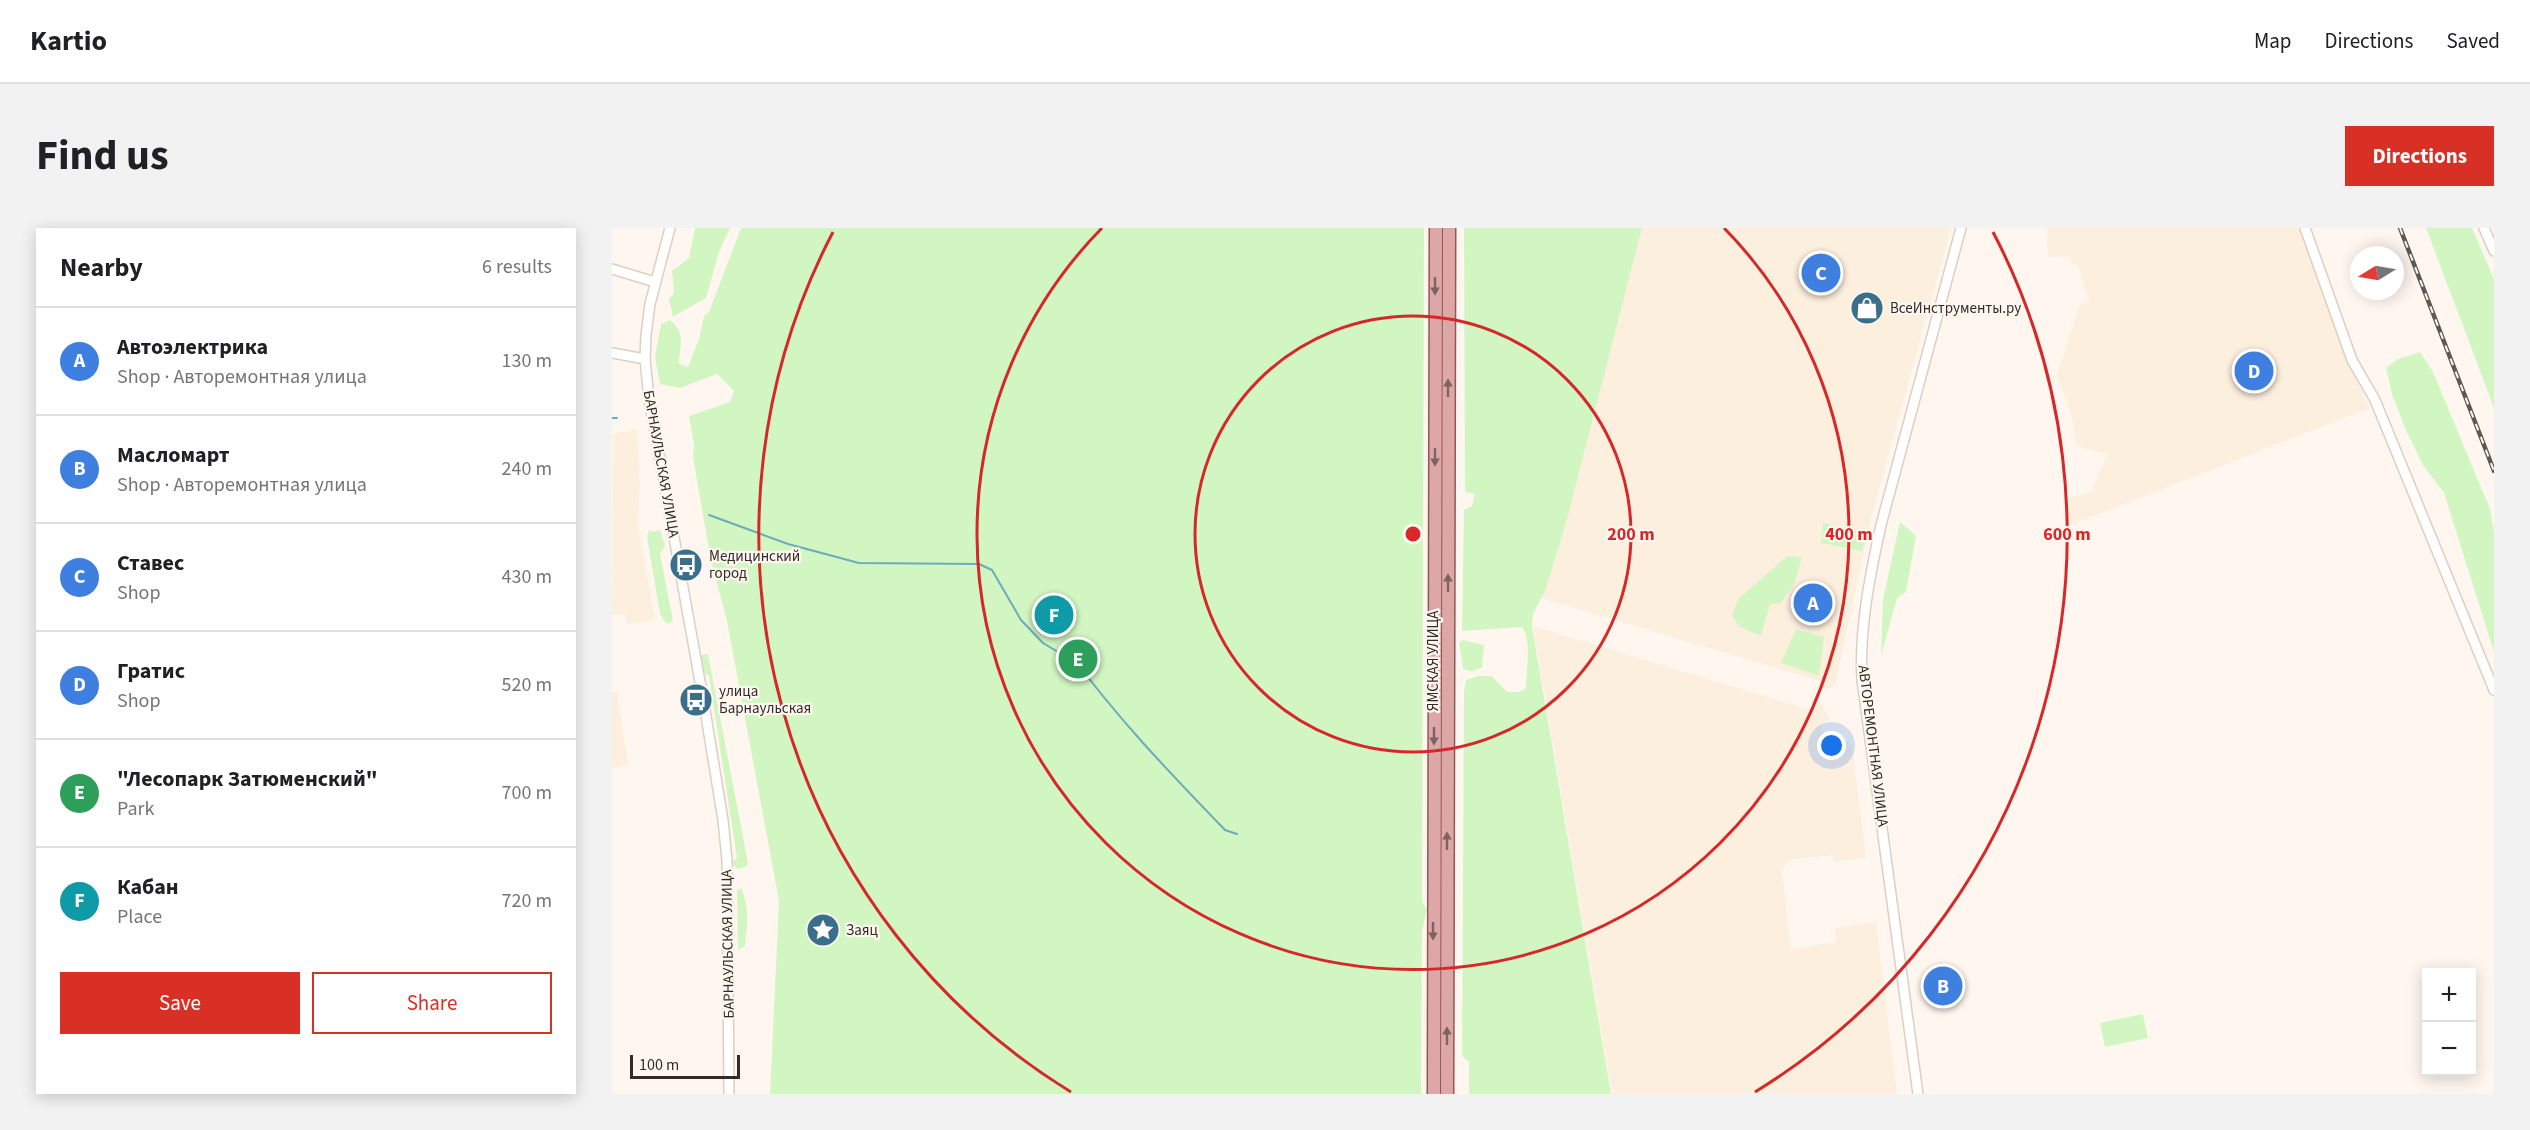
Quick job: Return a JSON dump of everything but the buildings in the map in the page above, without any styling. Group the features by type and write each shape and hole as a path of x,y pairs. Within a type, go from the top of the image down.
{"main road":[{"name":"ЯМСКАЯ УЛИЦА","path":"1434,1094 1436,228"},
{"name":"ЯМСКАЯ УЛИЦА","path":"1447,1094 1449,228"},
{"path":"1435,356 1448,356"}],"street":[{"name":"БАРНАУЛЬСКАЯ УЛИЦА","path":"670,228 650,304 645,359 649,399 723,820 727,860 729,1094"},
{"name":"АВТОРЕМОНТНАЯ УЛИЦА","path":"1918,1094 1862,680 1862,642 1881,525 1961,228"},
{"path":"2305,228 2352,360 2375,400 2494,690"},
{"path":"2484,228 2494,252"},
{"path":"612,269 656,282"},
{"path":"612,353 645,359"}],"shaded area":[{"path":"1642,228 1951,228 1871,519 1835,686 1826,690 1819,687 1820,681 1541,598 1566,523"},
{"path":"2047,228 2303,228 2356,380 2370,408 2068,526 2067,498 2091,492 2107,454 2076,446 2072,417 2057,375 2080,305 2089,302 2078,264 2072,265 2070,256 2048,257"},
{"path":"637,429 640,487 638,525 655,620 627,624 625,614 612,615 613,434"},
{"path":"1533,626 1807,709 1815,704 1817,696 1830,719 1820,725 1825,735 1845,740 1852,745 1866,858 1834,861 1832,855 1790,860 1782,870 1791,949 1837,942 1835,928 1876,922 1897,1094 1612,1094"},
{"path":"617,691 628,765 612,768 612,692"}],"green space":[{"path":"695,228 730,228 719,252 706,298 673,317 669,299 674,293 672,271 689,258"},
{"path":"741,228 1424,228 1422,902 1427,909 1422,931 1421,1094 770,1094 779,901 727,621 711,561 693,457 694,445 689,416 730,402 734,391 717,374 680,388 660,384 655,357 661,324 670,320 679,330 681,346 679,364 688,367 699,339 704,316 709,312"},
{"path":"1464,228 1642,228 1566,523 1545,591 1533,614 1532,626 1611,1094 1469,1094 1469,1062 1462,1056 1464,691 1466,680 1478,676 1492,676 1507,692 1519,692 1526,688 1528,656 1527,640 1522,627 1462,631 1464,510 1472,506 1475,494 1465,492"},
{"path":"2426,228 2472,228 2494,279 2494,408"},
{"path":"2420,352 2433,372 2490,509 2494,531 2494,652 2444,493 2423,465 2392,394 2386,368 2398,359"},
{"path":"1900,522 1916,536 1906,592 1897,598 1881,656 1883,599"},
{"path":"1823,523 1866,533 1862,551 1821,543"},
{"path":"649,530 654,532 660,530 665,546 660,554 673,621 669,624 660,614 647,537"},
{"path":"1787,556 1802,557 1795,582 1781,603 1770,604 1761,636 1740,627 1732,616 1738,599"},
{"path":"1796,629 1824,637 1819,676 1781,663"},
{"path":"1463,640 1484,645 1482,667 1477,670 1463,669 1459,642"},
{"path":"708,654 748,863 747,866 738,869 731,863 737,858 709,676 703,672 700,661 702,655"},
{"path":"741,888 746,902 747,924 745,946 738,950 737,890"},
{"path":"2143,1014 2148,1038 2105,1047 2100,1023"}],"waterway":[{"path":"612,418 617,418"},
{"path":"709,515 788,544 859,563 979,564 992,570 1021,620 1043,643 1058,652 1069,652 1105,699 1164,766 1225,830 1237,834"}],"railway":[{"path":"2400,228 2494,471"}],"place":[{"name":"Ставес","path":"1821,273"},
{"name":"ВсеИнструменты.ру","path":"1867,308"},
{"name":"Гратис","path":"2254,371"},
{"name":"Медицинский город","path":"686,565"},
{"name":"Автоэлектрика","path":"1813,603"},
{"name":"Кабан","path":"1054,615"},
{"name":"\"Лесопарк Затюменский\"","path":"1078,659"},
{"name":"улица Барнаульская","path":"696,700"},
{"name":"Заяц","path":"823,930"},
{"name":"Масломарт","path":"1943,986"}]}
